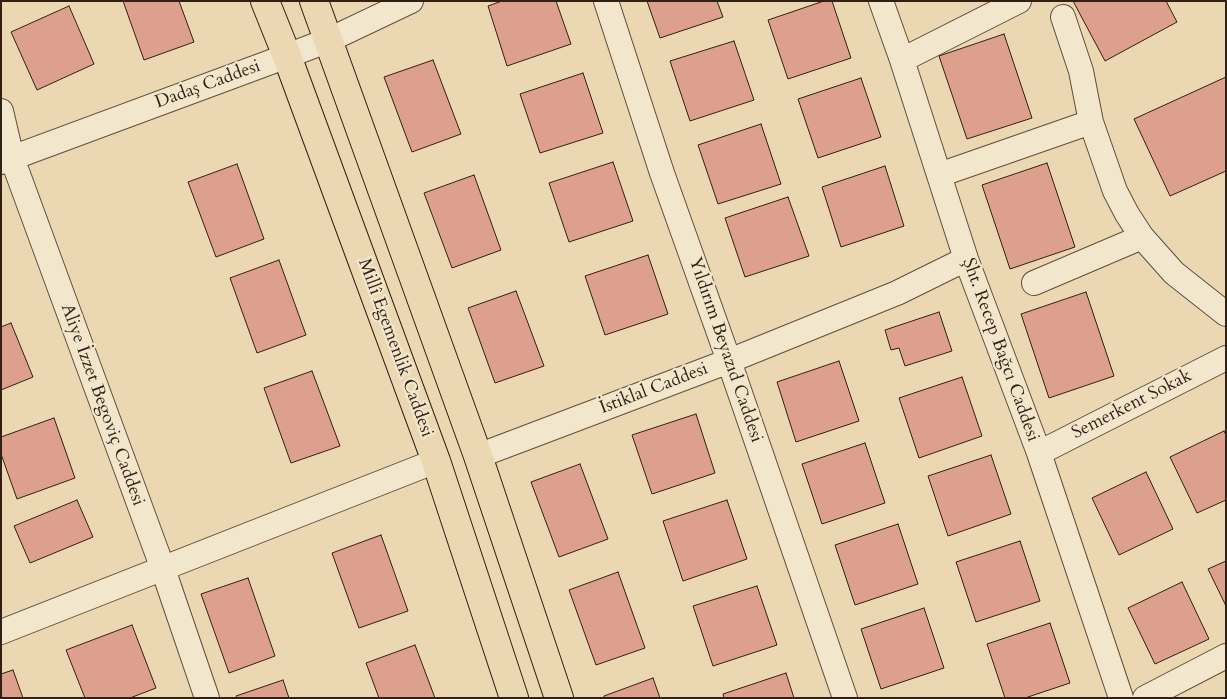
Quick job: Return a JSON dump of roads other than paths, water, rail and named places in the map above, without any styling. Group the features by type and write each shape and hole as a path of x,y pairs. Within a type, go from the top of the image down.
{"main road":[{"name":"Millî Egemenlik Caddesi","path":"265,1 436,461 514,698"},
{"path":"314,1 478,456 559,698"}],"street":[{"name":"Dadaş Caddesi","path":"6,160 329,40 410,1"},
{"name":"Yıldırım Beyazıd Caddesi","path":"606,1 662,174 729,360 845,698"},
{"name":"Şht. Recep Bağcı Caddesi","path":"881,1 966,259 1039,453 1121,698"},
{"path":"902,60 1019,1"},
{"path":"1063,17 1081,71 1091,122 1115,191 1127,214 1142,237 1174,272 1226,314"},
{"name":"Aliye İzzet Begoviç Caddesi","path":"1,111 6,160 163,569 207,698"},
{"path":"939,175 1091,122"},
{"path":"1034,283 1142,237"},
{"name":"İstiklal Caddesi","path":"478,456 729,360 896,293 966,259"},
{"name":"Semerkent Sokak","path":"1039,453 1226,358"},
{"path":"1,632 436,461"},
{"path":"1145,698 1226,656"}]}
